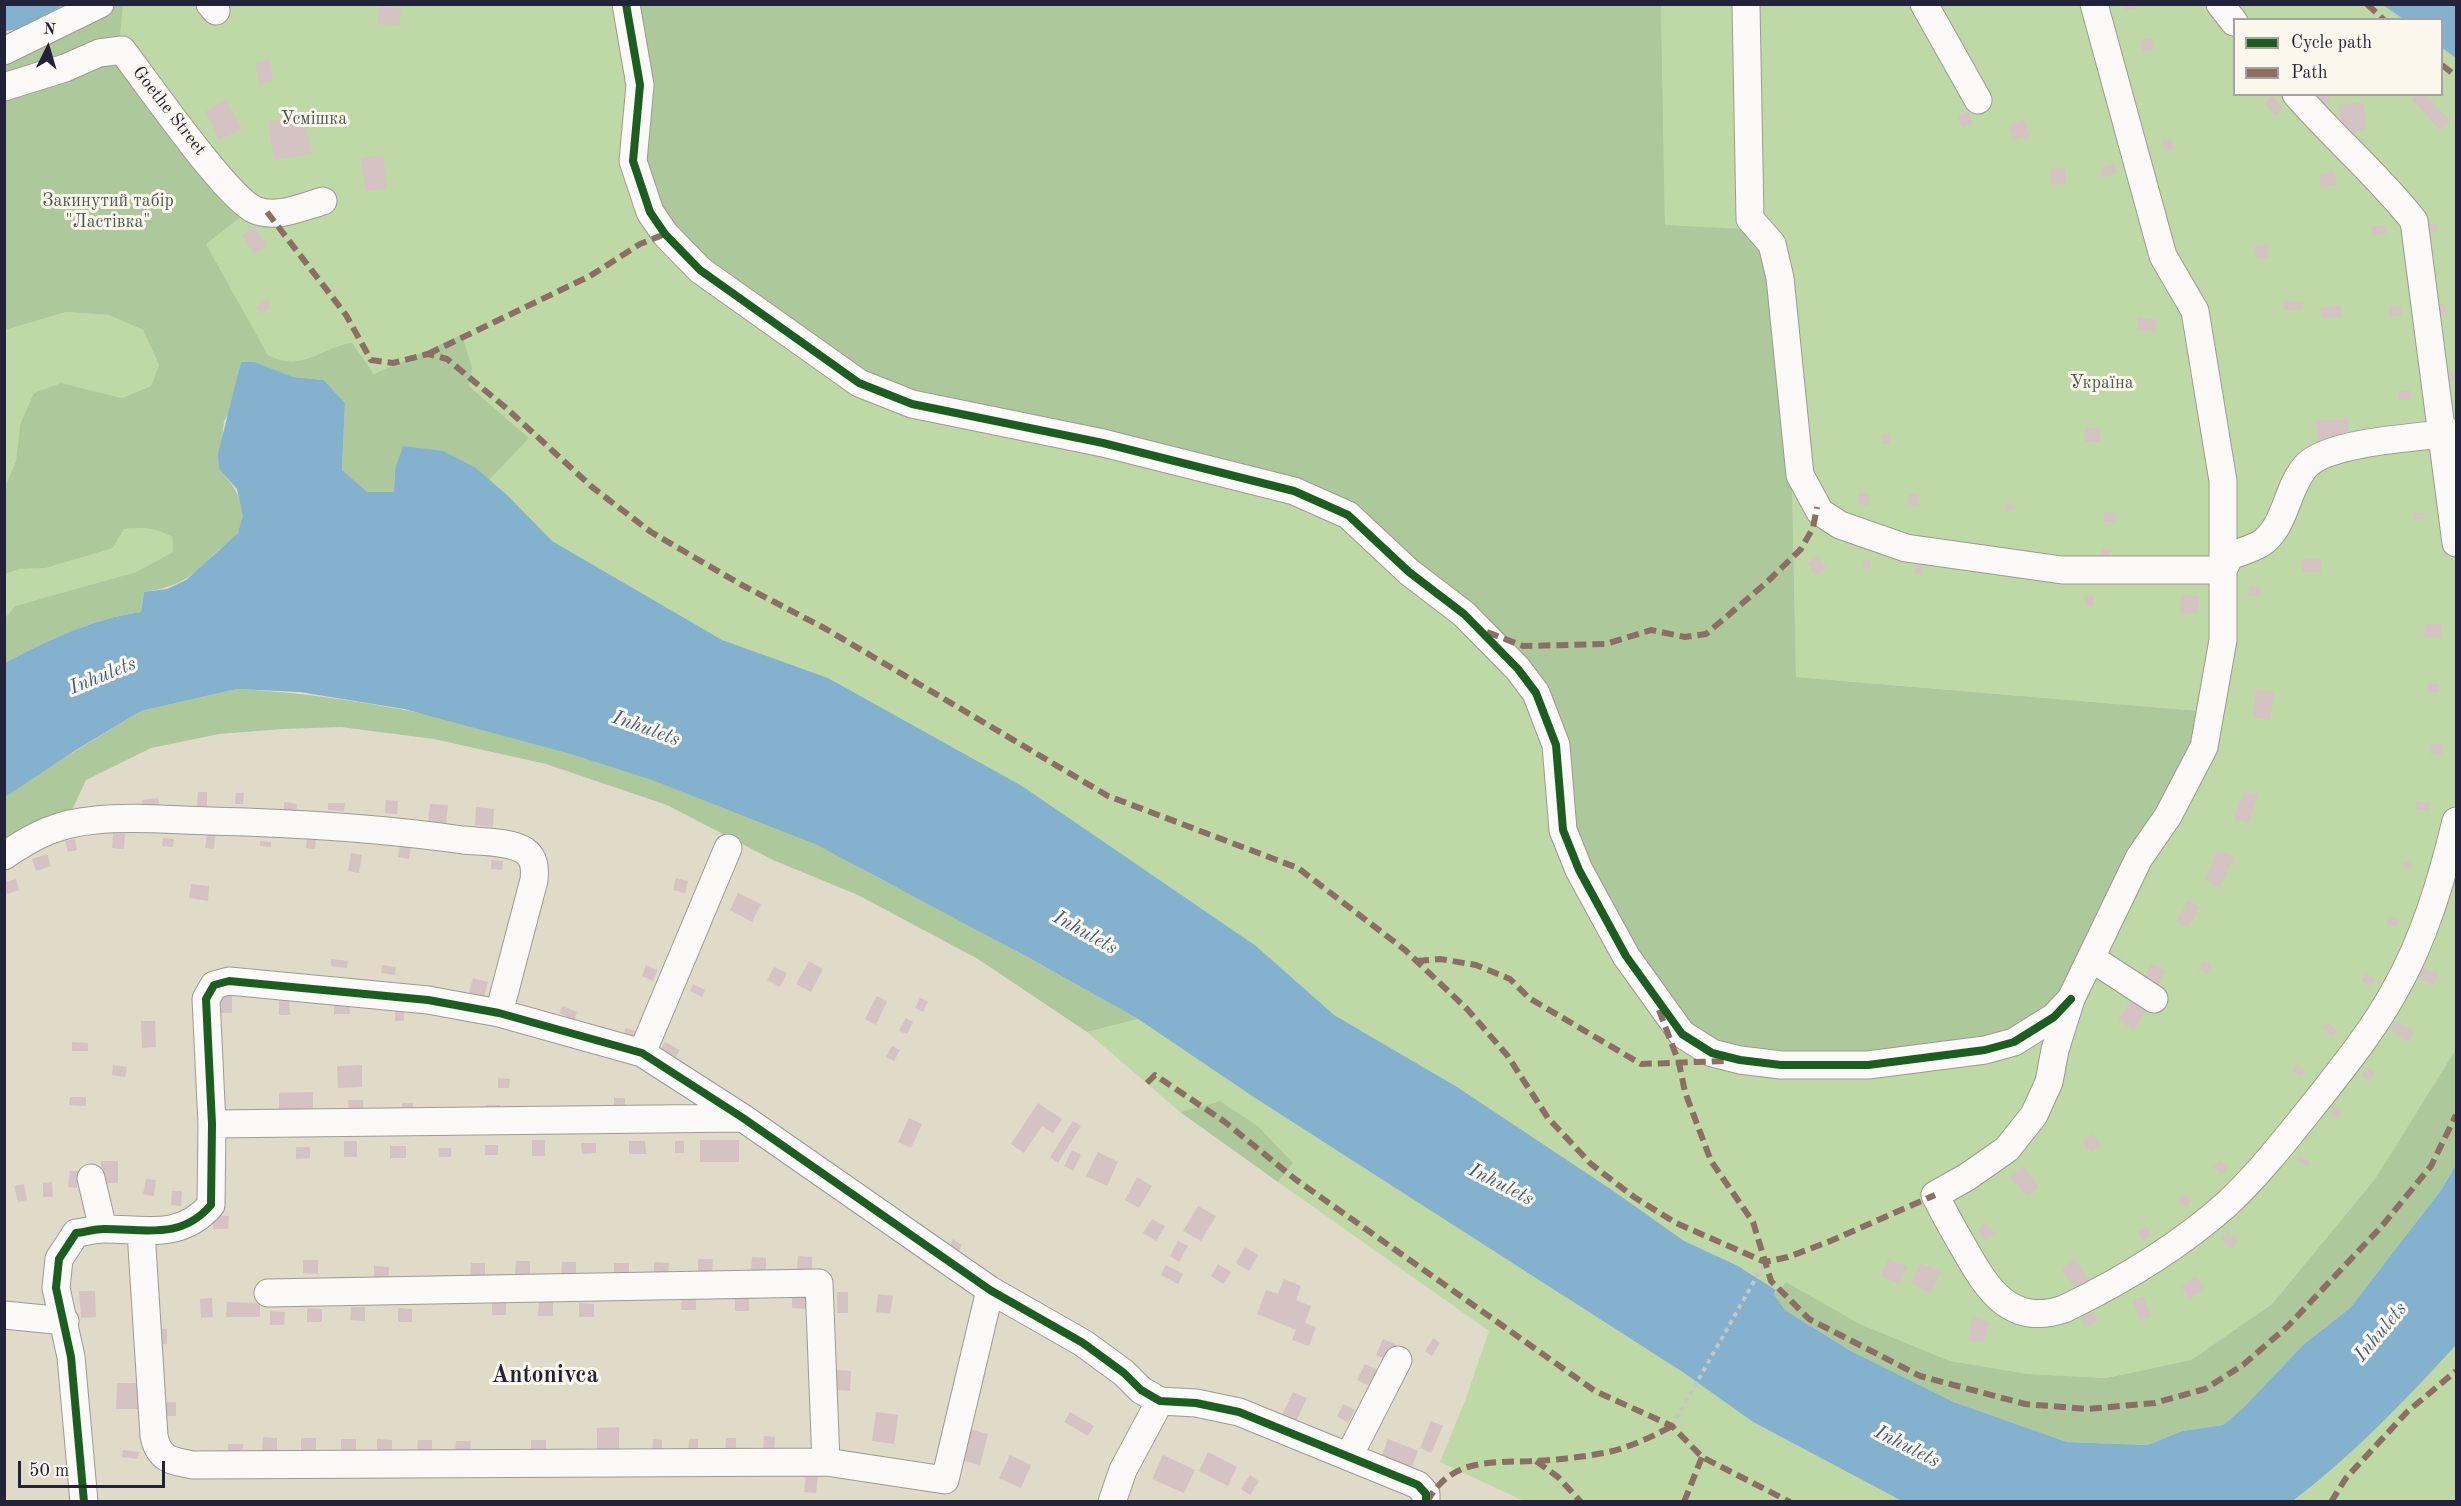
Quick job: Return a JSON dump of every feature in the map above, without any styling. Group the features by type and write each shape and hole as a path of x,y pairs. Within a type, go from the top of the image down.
{"street":[{"path":"4,51 100,4"},
{"path":"626,4 640,86 633,161 650,212 666,234 700,270 859,383 912,404 973,418 1103,442 1294,490 1348,515 1409,572 1464,614 1518,669 1536,693 1556,745 1563,830 1579,870 1626,956 1682,1034 1712,1053 1740,1060 1781,1065 1868,1065 1954,1055 2014,1042 2054,1017 2071,999"},
{"path":"1746,4 1747,192 1750,219 1772,244 1780,278 1800,475 1820,512 1840,525 1906,548 2062,570 2223,570"},
{"path":"1924,4 1978,100"},
{"path":"2094,4 2163,256 2195,311 2223,482 2223,640 2204,747 2168,816 2139,858 2071,999 2055,1050 2049,1082 2034,1115 2007,1149 1967,1177 1935,1195 1988,1288 2007,1304 2032,1314 2047,1315 2064,1309 2177,1242 2229,1202 2284,1142 2338,1074 2394,992 2418,943 2448,857 2457,821"},
{"path":"2220,4 2233,20"},
{"name":"Goethe Street","path":"4,87 65,68 99,53 122,50 230,190 254,209 282,212 323,201"},
{"path":"2298,96 2325,128 2392,192 2414,220 2448,434 2457,543"},
{"path":"2223,570 2230,556 2260,544 2273,532 2306,466 2320,456 2344,448 2448,434"},
{"path":"4,856 31,836 65,825 96,820 131,819 320,824 435,836 518,848 531,858 535,865 534,880 499,1013"},
{"path":"642,1053 728,848"},
{"path":"2091,958 2154,999"},
{"path":"84,1502 71,1357 56,1288 59,1259 76,1233 102,1229 141,1231 181,1227 192,1223 211,1205 212,1124 205,1010 206,999 214,985 229,981 428,1000 499,1013 642,1053 743,1118 990,1290 1083,1343 1124,1373 1141,1390 1160,1401 1196,1403 1239,1413 1418,1485 1426,1494 1426,1502"},
{"path":"212,1124 743,1118"},
{"path":"91,1178 102,1229"},
{"path":"141,1231 154,1436 157,1448 167,1460 194,1465 826,1462 945,1480 990,1290"},
{"path":"268,1293 819,1283 826,1462"},
{"path":"8,1309 64,1321"},
{"path":"1349,1456 1398,1360"},
{"path":"1112,1502 1123,1470 1160,1401"}],"path":[{"path":"1672,1426 1765,1262"}],"green space":[{"name":"Закинутий табір \"Ластівка\"","path":"84,5 123,5 118,59 233,202 241,217 206,244 268,355 280,360 301,360 352,343 374,374 462,335 472,368 469,386 529,438 489,480 476,468 395,470 394,493 367,493 342,470 345,403 324,380 293,377 241,362 230,412 224,421 219,469 236,491 243,509 241,527 236,535 199,569 183,580 144,592 141,612 88,625 5,663 5,618 15,606 136,572 173,552 172,537 160,531 149,528 124,529 113,548 46,568 20,569 5,574 5,487 16,461 20,425 34,393 61,383 122,398 151,386 159,365 143,330 109,315 66,312 5,330 5,40"},
{"path":"123,5 626,5 1294,491 1544,667 2211,712 1796,677 1792,482 1744,230 1665,226 1661,5 2383,5 2402,18 2233,18 2233,96 2443,96 2443,49 2456,58 2456,1049 2375,1179 2272,1304 2191,1360 2106,1378 2028,1374 1950,1361 1860,1324 1786,1282 1776,1290 1750,1273 355,612 529,438 469,386 472,368 406,361 374,374 342,345 305,360 288,361 268,355 206,244 241,217 233,202 118,59"},
{"path":"626,5 1661,5 1665,225 1744,229 1767,249 1792,482 1796,677 2211,712 2054,1017 1924,1059 1712,1053 1579,870 1536,693 1348,515 859,383 650,212"},
{"path":"66,312 109,315 143,330 159,365 151,386 122,398 61,383 20,425 16,461 5,487 5,330"},
{"path":"145,527 159,529 172,537 173,552 136,572 15,606 5,618 5,574 20,569 46,568 113,548 124,529"},
{"path":"237,689 310,695 384,706 458,721 604,762 676,787 823,848 984,933 1138,1019 1087,1032 978,959 858,895 773,860 667,805 546,764 434,739 341,727 219,734 151,748 86,780 65,825 5,856 5,797 18,786 141,711"},
{"path":"1138,1019 1255,1098 1684,1373 1753,1422 1902,1501 1524,1501 1440,1462 1466,1398 1489,1331 1278,1182 1293,1163 1258,1126 1220,1101 1180,1112 1087,1032"},
{"path":"2456,1049 2456,1165 2441,1190 2350,1308 2304,1344 2243,1408 2223,1425 2182,1431 2148,1445 2067,1442 1954,1402 1851,1351 1785,1310 1774,1294 1786,1282 1860,1324 1950,1361 2028,1374 2106,1378 2191,1360 2272,1304 2375,1179"},
{"path":"1220,1101 1258,1126 1293,1163 1278,1182 1180,1112"},
{"path":"2456,1345 2456,1501 2293,1502 2337,1466 2378,1427"}],"water":[{"path":"4,5 64,5 19,29 5,31"},
{"path":"2383,5 2456,5 2456,58 2443,49 2443,18 2402,18"},
{"name":"Inhulets","path":"241,362 254,362 293,377 324,380 345,403 342,470 367,492 394,492 395,470 403,446 443,451 476,468 508,496 552,541 722,640 828,678 1022,786 1256,946 1334,1015 1457,1087 1684,1241 1738,1266 1776,1290 1774,1294 1785,1310 1851,1351 1954,1402 2067,1442 2148,1445 2182,1431 2223,1425 2243,1408 2304,1344 2350,1308 2441,1190 2456,1165 2456,1345 2378,1427 2293,1501 1902,1501 1753,1422 1684,1373 1255,1098 1138,1019 815,844 652,780 571,754 404,709 300,692 237,689 141,711 5,797 5,663 88,625 141,612 144,592 167,589 186,580 238,533 243,516 237,489 219,469 218,454"}],"building":[{"path":"2124,4 2135,4 2136,8 2126,11"},
{"path":"379,6 401,8 399,25 377,24"},
{"path":"2151,38 2154,50 2143,52 2140,40"},
{"path":"270,59 273,81 259,84 255,62"},
{"path":"2272,96 2283,109 2275,115 2264,103"},
{"path":"2317,96 2328,96 2329,104 2318,105"},
{"path":"2417,96 2427,96 2450,121 2440,130 2412,100"},
{"path":"227,100 242,129 219,140 205,111"},
{"path":"2364,103 2366,131 2341,132 2339,104"},
{"path":"1967,111 1973,123 1962,128 1957,116"},
{"path":"305,116 311,154 274,160 268,121"},
{"path":"2024,119 2030,136 2014,141 2008,125"},
{"path":"2170,138 2174,149 2165,152 2162,141"},
{"path":"383,155 387,189 365,191 361,158"},
{"path":"2114,163 2117,172 2104,178 2100,169"},
{"path":"2065,168 2066,183 2051,185 2050,169"},
{"path":"2334,171 2337,185 2321,188 2319,174"},
{"path":"2429,224 2438,224 2438,232 2429,231"},
{"path":"2372,226 2385,226 2386,234 2372,235"},
{"path":"255,227 267,246 254,254 242,235"},
{"path":"2266,244 2269,257 2257,260 2254,246"},
{"path":"267,299 272,307 261,314 255,307"},
{"path":"2284,301 2303,302 2303,310 2284,310"},
{"path":"2434,304 2446,304 2446,314 2434,314"},
{"path":"2341,305 2342,317 2322,319 2320,308"},
{"path":"2389,307 2401,307 2402,316 2390,316"},
{"path":"2138,318 2157,320 2155,332 2137,330"},
{"path":"2456,371 2456,380 2450,381 2449,372"},
{"path":"2410,390 2411,399 2399,400 2398,391"},
{"path":"2348,419 2350,442 2318,445 2316,421"},
{"path":"2085,428 2100,428 2100,442 2085,442"},
{"path":"1883,433 1890,434 1889,444 1882,444"},
{"path":"1859,493 1869,495 1868,506 1858,504"},
{"path":"1909,494 1918,494 1918,506 1908,505"},
{"path":"2006,504 2016,505 2015,511 2005,510"},
{"path":"2104,512 2116,513 2115,522 2104,522"},
{"path":"2414,513 2424,513 2424,519 2414,520"},
{"path":"2102,549 2111,549 2110,558 2101,557"},
{"path":"1818,556 1826,568 1815,575 1807,563"},
{"path":"1870,559 1871,568 1864,568 1863,560"},
{"path":"2302,559 2321,559 2321,572 2302,572"},
{"path":"1916,565 1923,565 1922,575 1915,574"},
{"path":"2249,586 2260,587 2259,596 2248,595"},
{"path":"2085,595 2094,596 2094,606 2085,606"},
{"path":"2181,595 2199,596 2198,613 2180,613"},
{"path":"2425,624 2441,624 2441,637 2424,637"},
{"path":"2428,683 2439,684 2439,692 2428,692"},
{"path":"2256,690 2274,692 2270,720 2253,717"},
{"path":"2432,743 2443,745 2442,755 2430,754"},
{"path":"2244,791 2258,796 2248,824 2234,819"},
{"path":"198,792 207,792 207,808 197,807"},
{"path":"236,793 244,793 243,804 235,804"},
{"path":"158,798 160,807 143,810 142,800"},
{"path":"386,800 398,801 397,814 385,813"},
{"path":"2416,801 2430,804 2429,811 2415,809"},
{"path":"284,802 297,804 296,813 284,812"},
{"path":"328,803 345,803 344,811 328,810"},
{"path":"430,804 448,805 446,823 428,822"},
{"path":"476,807 494,809 493,827 475,825"},
{"path":"207,832 215,833 214,849 205,848"},
{"path":"113,833 125,834 124,849 112,848"},
{"path":"163,838 174,839 173,847 162,846"},
{"path":"307,838 316,839 315,849 306,848"},
{"path":"75,839 77,850 68,852 65,841"},
{"path":"260,841 271,842 271,847 260,846"},
{"path":"400,843 411,845 409,859 398,857"},
{"path":"2218,850 2234,857 2220,887 2204,880"},
{"path":"351,853 362,855 359,873 348,871"},
{"path":"47,854 51,866 36,871 32,859"},
{"path":"491,860 503,861 502,870 491,869"},
{"path":"2403,861 2412,863 2412,868 2402,867"},
{"path":"676,878 688,881 685,893 673,890"},
{"path":"16,879 19,890 7,894 4,883"},
{"path":"191,884 209,886 208,901 189,898"},
{"path":"738,893 761,904 752,922 730,910"},
{"path":"2188,901 2200,907 2188,928 2176,921"},
{"path":"2389,915 2399,920 2396,927 2386,923"},
{"path":"331,959 348,961 347,968 331,966"},
{"path":"809,961 823,969 811,992 796,984"},
{"path":"2203,961 2212,965 2207,974 2198,969"},
{"path":"2151,963 2166,971 2157,986 2143,979"},
{"path":"382,965 396,967 395,975 381,973"},
{"path":"646,965 658,970 653,981 642,976"},
{"path":"774,967 787,973 780,987 767,980"},
{"path":"2422,967 2438,973 2434,985 2418,979"},
{"path":"2366,973 2375,980 2370,986 2361,980"},
{"path":"473,978 488,982 482,1004 467,1000"},
{"path":"693,984 705,990 702,997 690,991"},
{"path":"232,995 232,1013 221,1013 221,996"},
{"path":"877,996 887,1001 876,1025 865,1019"},
{"path":"920,998 928,1001 923,1012 915,1008"},
{"path":"279,1000 289,1000 290,1015 279,1015"},
{"path":"2131,1000 2147,1010 2134,1030 2118,1020"},
{"path":"334,1005 349,1005 350,1014 334,1014"},
{"path":"563,1006 577,1012 574,1020 559,1013"},
{"path":"395,1010 404,1010 404,1021 395,1021"},
{"path":"906,1018 913,1022 907,1034 899,1031"},
{"path":"141,1021 155,1021 156,1047 142,1048"},
{"path":"2396,1021 2414,1032 2407,1042 2390,1030"},
{"path":"2327,1022 2338,1031 2333,1036 2322,1027"},
{"path":"626,1028 640,1033 637,1040 623,1035"},
{"path":"72,1042 88,1043 88,1051 72,1051"},
{"path":"665,1042 680,1050 676,1057 661,1049"},
{"path":"892,1046 900,1050 894,1061 886,1057"},
{"path":"2296,1064 2306,1071 2301,1077 2292,1070"},
{"path":"113,1065 127,1067 125,1077 112,1075"},
{"path":"362,1065 362,1087 338,1088 337,1066"},
{"path":"2366,1067 2375,1073 2370,1081 2361,1075"},
{"path":"498,1078 510,1079 509,1088 498,1088"},
{"path":"313,1092 313,1120 279,1120 279,1093"},
{"path":"70,1097 86,1097 86,1106 69,1105"},
{"path":"614,1098 625,1098 625,1110 614,1111"},
{"path":"348,1100 363,1100 363,1119 349,1119"},
{"path":"402,1103 413,1103 413,1118 402,1118"},
{"path":"1038,1103 1062,1119 1053,1133 1042,1126 1024,1153 1011,1144"},
{"path":"486,1105 500,1105 500,1115 486,1115"},
{"path":"2332,1106 2341,1110 2338,1118 2329,1114"},
{"path":"909,1118 922,1124 911,1148 898,1142"},
{"path":"1073,1121 1081,1126 1058,1163 1050,1157"},
{"path":"2092,1134 2101,1145 2091,1153 2082,1142"},
{"path":"532,1140 545,1140 545,1156 532,1156"},
{"path":"700,1140 739,1140 739,1162 700,1162"},
{"path":"344,1141 357,1141 357,1157 344,1157"},
{"path":"629,1141 645,1141 646,1154 629,1154"},
{"path":"675,1141 684,1141 684,1153 675,1153"},
{"path":"581,1143 596,1143 596,1153 582,1154"},
{"path":"485,1145 498,1145 498,1155 485,1155"},
{"path":"390,1146 406,1146 406,1158 390,1158"},
{"path":"296,1147 310,1147 310,1158 296,1159"},
{"path":"438,1148 451,1148 451,1157 439,1157"},
{"path":"1072,1150 1081,1155 1073,1171 1064,1166"},
{"path":"1098,1152 1118,1162 1107,1186 1086,1176"},
{"path":"2298,1156 2310,1162 2308,1167 2296,1160"},
{"path":"2220,1160 2228,1168 2221,1175 2213,1167"},
{"path":"101,1161 118,1161 118,1183 101,1183"},
{"path":"2023,1166 2039,1187 2027,1197 2010,1177"},
{"path":"70,1171 78,1171 77,1188 68,1187"},
{"path":"1137,1177 1152,1186 1139,1208 1125,1200"},
{"path":"146,1179 156,1180 154,1196 143,1194"},
{"path":"52,1182 53,1197 43,1197 43,1183"},
{"path":"24,1184 27,1200 18,1202 14,1186"},
{"path":"172,1191 182,1191 181,1206 171,1205"},
{"path":"2184,1194 2192,1201 2186,1208 2178,1200"},
{"path":"1198,1206 1216,1216 1201,1241 1183,1231"},
{"path":"213,1215 229,1216 228,1229 213,1229"},
{"path":"1152,1219 1165,1226 1156,1241 1143,1233"},
{"path":"1986,1223 1995,1233 1985,1241 1977,1230"},
{"path":"2146,1226 2152,1235 2143,1241 2137,1232"},
{"path":"2227,1231 2239,1242 2232,1249 2221,1239"},
{"path":"953,1239 962,1245 957,1254 948,1249"},
{"path":"1178,1241 1188,1246 1179,1262 1170,1256"},
{"path":"1245,1247 1258,1255 1249,1271 1236,1263"},
{"path":"798,1256 812,1257 812,1270 797,1270"},
{"path":"752,1257 766,1258 766,1271 751,1271"},
{"path":"698,1259 713,1259 712,1273 698,1272"},
{"path":"1888,1259 1907,1267 1900,1284 1881,1276"},
{"path":"2074,1259 2090,1281 2077,1290 2061,1269"},
{"path":"303,1260 318,1260 318,1274 303,1273"},
{"path":"516,1261 530,1261 530,1275 515,1274"},
{"path":"562,1262 576,1262 576,1275 561,1275"},
{"path":"654,1262 669,1263 668,1276 654,1276"},
{"path":"471,1263 485,1263 485,1276 470,1276"},
{"path":"614,1263 629,1263 629,1276 614,1276"},
{"path":"1920,1263 1941,1272 1931,1293 1911,1284"},
{"path":"1218,1264 1231,1272 1223,1284 1211,1276"},
{"path":"1166,1265 1183,1274 1178,1284 1161,1275"},
{"path":"374,1266 389,1267 389,1280 374,1280"},
{"path":"2195,1276 2204,1288 2190,1299 2181,1287"},
{"path":"1284,1279 1301,1286 1296,1300 1311,1306 1305,1323 1316,1327 1309,1346 1292,1340 1296,1330 1257,1314 1266,1290 1278,1294"},
{"path":"79,1291 95,1291 96,1317 81,1318"},
{"path":"837,1292 848,1292 848,1313 837,1313"},
{"path":"878,1294 893,1296 890,1314 876,1312"},
{"path":"792,1295 806,1295 806,1309 792,1308"},
{"path":"682,1296 696,1296 696,1310 681,1310"},
{"path":"2143,1296 2151,1316 2140,1320 2132,1300"},
{"path":"735,1297 749,1297 749,1311 735,1311"},
{"path":"212,1298 213,1317 201,1318 200,1299"},
{"path":"492,1301 506,1302 506,1315 492,1315"},
{"path":"227,1302 260,1303 260,1317 226,1317"},
{"path":"539,1302 553,1302 553,1316 538,1316"},
{"path":"579,1303 594,1304 594,1317 579,1317"},
{"path":"351,1307 365,1307 365,1321 350,1320"},
{"path":"307,1308 322,1309 322,1322 307,1322"},
{"path":"398,1308 412,1309 412,1322 398,1322"},
{"path":"270,1311 285,1312 284,1325 270,1325"},
{"path":"2094,1311 2098,1321 2085,1327 2081,1317"},
{"path":"1973,1317 1989,1322 1983,1344 1968,1340"},
{"path":"156,1329 167,1329 167,1344 157,1344"},
{"path":"1433,1338 1440,1343 1432,1356 1425,1351"},
{"path":"1383,1339 1397,1345 1390,1361 1376,1355"},
{"path":"1365,1364 1380,1371 1371,1387 1357,1380"},
{"path":"836,1370 851,1371 850,1391 835,1390"},
{"path":"117,1383 141,1383 141,1409 116,1409"},
{"path":"1293,1392 1307,1398 1292,1430 1278,1423"},
{"path":"176,1402 176,1416 154,1416 154,1403"},
{"path":"1343,1404 1355,1410 1348,1423 1337,1416"},
{"path":"876,1412 898,1415 894,1444 872,1441"},
{"path":"1070,1412 1094,1426 1088,1436 1064,1422"},
{"path":"1431,1421 1443,1426 1431,1453 1420,1448"},
{"path":"619,1427 619,1450 597,1450 597,1428"},
{"path":"965,1428 988,1434 980,1465 957,1459"},
{"path":"764,1436 775,1437 774,1453 763,1452"},
{"path":"263,1437 277,1438 277,1451 262,1451"},
{"path":"301,1438 316,1438 316,1451 301,1451"},
{"path":"726,1438 736,1438 736,1453 725,1453"},
{"path":"341,1439 356,1439 356,1453 341,1453"},
{"path":"377,1439 392,1440 392,1453 377,1453"},
{"path":"653,1439 662,1440 662,1453 652,1453"},
{"path":"689,1439 698,1439 698,1455 688,1455"},
{"path":"1388,1439 1418,1451 1410,1472 1380,1460"},
{"path":"418,1440 432,1440 432,1453 417,1453"},
{"path":"531,1440 546,1440 546,1455 531,1455"},
{"path":"456,1441 471,1441 470,1455 455,1454"},
{"path":"228,1444 243,1444 242,1458 228,1458"},
{"path":"123,1450 139,1452 138,1459 122,1457"},
{"path":"1208,1452 1237,1467 1228,1486 1199,1471"},
{"path":"1010,1455 1031,1465 1021,1488 999,1478"},
{"path":"1163,1455 1195,1470 1184,1493 1152,1479"},
{"path":"806,1474 818,1475 816,1493 804,1492"},
{"path":"1250,1475 1259,1481 1250,1495 1241,1489"}],"marked path":[{"path":"2367,4 2382,18"},
{"path":"2443,66 2456,76"},
{"path":"267,212 346,315 371,360 393,363 428,354 447,359 505,407 592,487 651,532 740,584 826,629 1108,796 1298,868 1405,950 1467,1009 1507,1055 1548,1118 1591,1164 1634,1197 1676,1223 1765,1262 1788,1257 1828,1242 1935,1195"},
{"path":"428,354 590,276 640,244 665,234"},
{"path":"1487,632 1523,646 1606,644 1651,630 1685,637 1706,634 1765,584 1801,549 1813,528 1817,507"},
{"path":"1417,961 1440,959 1476,965 1510,979 1529,998 1641,1064 1725,1061"},
{"path":"1659,1010 1679,1063 1685,1092 1711,1161 1753,1222 1771,1281 1809,1319 1920,1376 2025,1404 2087,1409 2155,1403 2205,1389 2243,1365 2288,1326 2382,1226 2431,1166 2456,1115"},
{"path":"1147,1083 1155,1075 1225,1122 1295,1179 1595,1391 1672,1426 1702,1457 1790,1502"},
{"path":"2331,1502 2346,1478 2407,1412 2456,1371"},
{"path":"1427,1502 1437,1487 1448,1477 1474,1465 1561,1459 1604,1453 1639,1442 1672,1426"},
{"path":"1684,1502 1702,1457"},
{"path":"1536,1461 1558,1477 1581,1502"}],"cycle path":[{"path":"626,4 640,85 633,161 650,212 665,234 700,270 859,383 912,404 1103,443 1294,491 1348,515 1409,572 1464,614 1518,669 1536,693 1556,745 1563,830 1579,870 1626,956 1682,1034 1712,1053 1740,1060 1781,1065 1868,1065 1985,1050 2014,1042 2054,1017 2071,999"},
{"path":"84,1502 71,1357 56,1288 59,1259 76,1233 101,1229 148,1231 175,1228 187,1224 211,1205 212,1124 206,999 214,985 229,981 428,1000 499,1013 642,1053 743,1118 990,1290 1083,1343 1124,1373 1141,1390 1160,1401 1196,1403 1239,1412 1418,1485 1426,1494 1426,1502"}],"district":[{"name":"Antonivca","path":"545,1376"}],"park label":[{"name":"Усмішка","path":"314,119"},
{"name":"Україна","path":"2102,383"}]}
